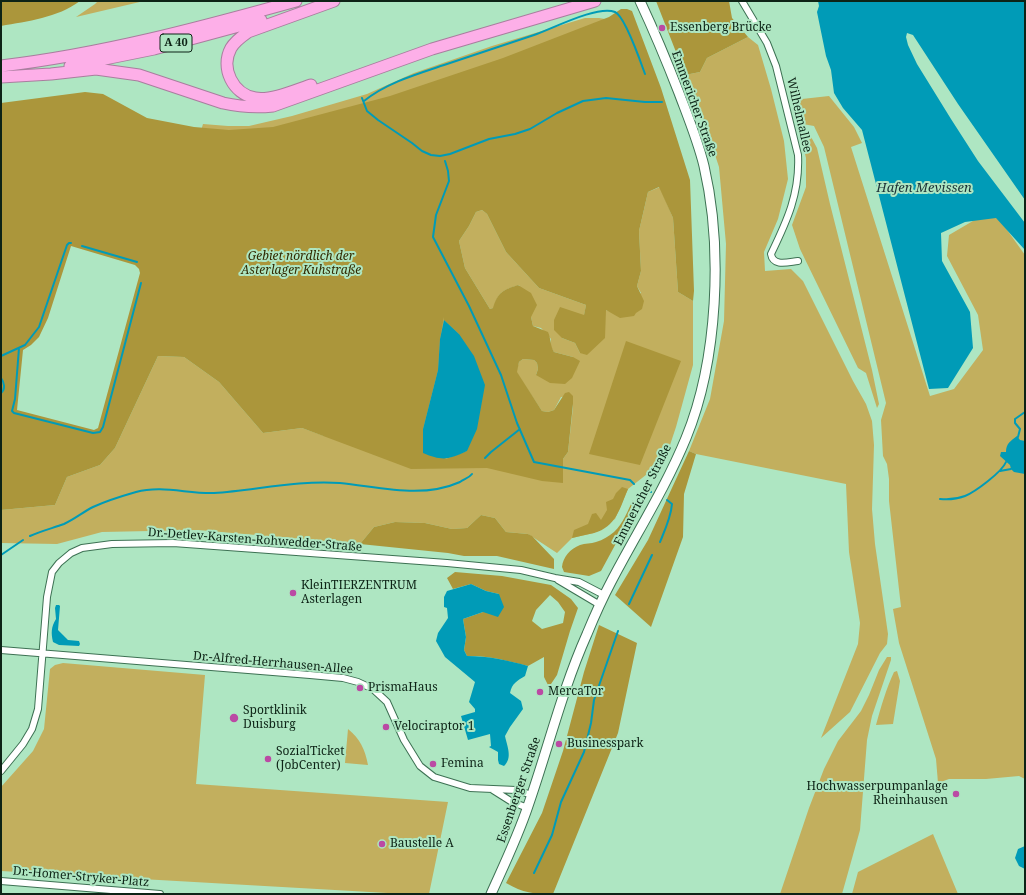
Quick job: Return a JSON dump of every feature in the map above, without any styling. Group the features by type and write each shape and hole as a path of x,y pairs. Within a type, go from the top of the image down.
{"highway":[{"name":"A 40","path":"1,66 83,54 148,40 296,1"},
{"name":"A 40","path":"1,77 22,75 154,48 328,1"},
{"path":"334,1 248,32 238,39 230,50 227,60 228,72 234,86 239,91 255,98 266,98 281,95 430,45 573,1"},
{"path":"22,75 96,70 139,75 223,103 254,108 273,106 432,49 595,1"}],"main road":[{"name":"Emmericher Straße","path":"557,715 575,663 604,595 669,478 687,436 700,393 709,354 714,306 714,251 711,209 704,166 689,118 640,1"},
{"name":"Essenberger Straße","path":"491,894 528,808 557,715"}],"street":[{"name":"Wilhelmallee","path":"742,1 767,43 776,66 798,155 799,170 794,199 771,254 772,258 776,262 781,263 798,261"},
{"name":"Dr.-Detlev-Karsten-Rohwedder-Straße","path":"1,771 23,744 32,729 38,709 47,597 52,572 59,563 71,553 82,548 101,545 173,543 521,570 579,582 604,595"},
{"name":"Dr.-Detlev-Karsten-Rohwedder-Straße","path":"555,578 600,605"},
{"name":"Dr.-Alfred-Herrhausen-Allee","path":"1,650 310,675 343,678 358,682 372,689 387,702 404,740 420,766 434,777 470,788 516,790 532,795"},
{"name":"Dr.-Alfred-Herrhausen-Allee","path":"491,789 512,802 528,808"},
{"name":"Dr.-Homer-Stryker-Platz","path":"1,881 160,894"}],"green space":[{"path":"1,1 80,1 71,7 52,15 1,26"},
{"path":"98,1 144,1 76,17"},
{"path":"656,1 729,1 732,18 748,37 707,58 700,72 685,75"},
{"name":"Gebiet nördlich der Asterlager Kuhstraße","path":"621,9 632,11 661,88 690,180 694,291 693,301 678,292 673,218 659,187 648,192 639,231 641,271 637,286 644,301 642,309 634,316 620,318 606,310 605,338 587,355 580,353 575,343 562,338 554,330 554,320 560,307 584,315 586,305 539,288 506,252 487,214 482,210 476,212 459,241 465,268 490,309 493,308 497,298 502,292 508,288 518,285 531,293 537,305 531,317 533,326 548,332 554,352 573,357 580,361 572,378 565,384 550,383 536,375 538,369 537,363 534,360 523,359 519,362 517,372 542,411 548,412 554,410 565,393 569,392 573,396 568,452 563,459 563,483 542,481 487,468 411,469 302,428 263,433 219,382 184,357 158,356 115,448 100,465 67,477 55,505 1,510 1,103 85,92 103,94 147,118 194,127 229,130 273,127 390,96 503,58 609,17","holes":["71,246 135,265 139,269 140,273 98,428 94,430 17,410 23,350 39,337 48,318","444,317 444,320 459,334 467,451 446,459 423,429 438,370 440,339"]},
{"name":"Gebiet nördlich der Asterlager Kuhstraße","path":"585,18 599,18 617,21 433,225 563,483 563,459 568,452 573,396 561,397 554,410 548,412 542,411 516,372 519,362 523,359 534,360 537,363 538,369 536,375 573,357 554,352 550,346 551,339 541,328 533,326 519,285 502,292 497,298 494,308 490,309 465,268 459,241 476,212 482,210 487,214 506,252 539,288 586,305 584,316 562,338 575,343 580,353 606,310 613,313 641,293 637,286 641,271 639,231 648,192 660,187 673,218 678,292 693,301 693,365 669,448 651,471 628,489 615,519 594,533 572,538 557,553 528,534 506,532 495,518 481,515 467,528 452,529 425,523 395,522 374,527 360,544 198,530 102,532 57,544 1,543 1,510 55,505 67,477 100,465 115,448 158,356 184,357 219,382 263,433 302,428 324,436 178,208 203,124 249,126 292,116 367,94 414,73 492,46"},
{"path":"748,37 758,45 771,89 784,141 788,179 778,219 764,252 765,271 791,269 803,281 866,404 872,421 874,445 872,509 875,544 888,634 887,644 880,653 850,712 821,738 858,644 860,623 849,552 846,484 696,454 689,451 710,399 724,321 726,244 719,167 699,106 685,75 700,72 707,58"},
{"path":"829,96 854,127 862,143 851,147 930,396 954,389 983,350 978,315 947,256 949,235 978,218 991,214 1000,220 1025,255 1025,779 1019,776 986,779 949,779 938,783 936,759 899,643 893,609 901,607 889,501 889,479 887,464 883,456 881,420 886,403 824,147 814,126 797,123 793,100"},
{"path":"800,132 809,133 817,148 872,370 879,404 877,408 866,373 858,368 800,249 792,225 806,187 806,158"},
{"path":"626,341 681,361 640,465 589,454"},
{"path":"689,451 696,454 684,494 683,537 651,627 615,595 648,540"},
{"path":"622,487 628,489 620,510 612,521 601,530 594,533 572,538 574,530 588,524 592,514 596,513 601,520 607,510 606,502 613,499"},
{"path":"633,500 627,523 601,571 589,576 564,572 562,567 563,563 565,557 570,551 580,545 594,543 601,540 614,532 623,521"},
{"path":"481,515 495,518 506,532 528,534 532,536 554,559 554,569 497,556 464,556 360,544 374,527 395,522 425,523 452,529 467,528"},
{"path":"455,572 502,576 551,585 571,599 578,608 557,675 549,687 544,677 544,657 528,666 490,657 467,656 464,650 466,637 463,619 483,612 499,594 486,591 471,584 453,589 447,578","holes":["550,595 558,602 565,612 563,623 542,629 532,621 536,610"]},
{"path":"599,625 637,643 618,733 553,894 523,891 506,883 542,813 563,751 584,672"},
{"path":"887,657 891,657 891,660 872,716 867,740 860,830 842,894 780,894 824,769 838,741 861,711 879,670"},
{"path":"63,663 205,675 196,784 448,802 429,894 405,894 1,871 1,787 33,751 44,729 50,669 55,665"},
{"path":"897,671 900,681 893,724 876,725 894,672"},
{"path":"348,729 361,745 368,765 345,763"},
{"path":"933,834 958,894 852,894 858,872"}],"water":[{"name":"Hafen Mevissen","path":"818,1 1025,1 1025,200 958,104 913,35 907,33 906,37 917,64 951,119 978,161 1025,223 1025,250 996,218 965,222 941,233 942,261 970,312 973,348 948,388 929,389 862,130 843,108 834,93 831,70 826,56 817,12 819,6"},
{"path":"444,320 459,334 474,356 485,385 477,429 467,451 450,458 440,458 423,453 423,429 438,370 440,339"},
{"path":"1017,436 1020,440 1025,441 1025,474 1014,472 1010,465 1000,456 1001,452 1006,452 1008,444"},
{"path":"471,584 486,591 499,594 504,607 498,617 483,612 463,619 466,637 464,650 467,656 498,659 528,666 525,676 517,681 510,693 521,701 523,709 505,736 509,756 507,763 504,766 499,764 498,752 489,747 491,746 490,734 468,740 461,716 475,712 475,709 469,702 475,682 445,657 436,641 438,633 448,618 447,608 444,607 444,597 447,591"},
{"path":"56,605 60,606 58,630 68,640 79,641 79,646 59,645 53,642 52,630 56,619"},
{"path":"1025,846 1025,869 1019,866 1015,858 1018,849"}],"waterway":[{"path":"364,101 382,89 413,76 534,35 574,19 597,12 607,11 615,12 619,15 628,30 645,74"},
{"path":"362,98 367,111 378,120 422,151 431,155 440,156 450,154 489,139 515,134 530,129 557,113 583,101 606,98 645,102 662,102"},
{"path":"445,161 449,181 436,215 433,237 469,306 501,375 517,423 534,462 630,480 634,484"},
{"path":"1,356 25,345 39,327 67,245 71,243"},
{"path":"82,246 137,262"},
{"path":"19,348 15,399 12,411 14,413 93,433 100,432 103,427 141,283"},
{"path":"1,378 4,386 4,390 1,393"},
{"path":"1018,437 1020,429 1015,423 1015,419 1025,412"},
{"path":"485,458 520,429"},
{"path":"940,499 956,499 969,494 994,476 1006,462"},
{"path":"1000,471 1011,469"},
{"path":"30,536 64,524 89,509 103,503 146,490 156,489 214,493 324,482 416,491 446,487 460,482 472,474"},
{"path":"647,490 651,492"},
{"path":"660,542 668,523 672,504 667,500"},
{"path":"1,555 23,540"},
{"path":"629,604 652,555"},
{"path":"534,873 552,835 561,802 584,752 591,723 594,700 618,631"}],"place":[{"name":"Essenberg Brücke","path":"662,28"},
{"name":"KleinTIERZENTRUM Asterlagen","path":"293,593"},
{"name":"PrismaHaus","path":"360,688"},
{"name":"MercaTor","path":"540,692"},
{"name":"Sportklinik Duisburg","path":"234,718"},
{"name":"Velociraptor 1","path":"386,727"},
{"name":"Businesspark","path":"559,744"},
{"name":"SozialTicket (JobCenter)","path":"268,759"},
{"name":"Femina","path":"433,764"},
{"name":"Hochwasserpumpanlage Rheinhausen","path":"956,794"},
{"name":"Baustelle A","path":"382,844"}]}
